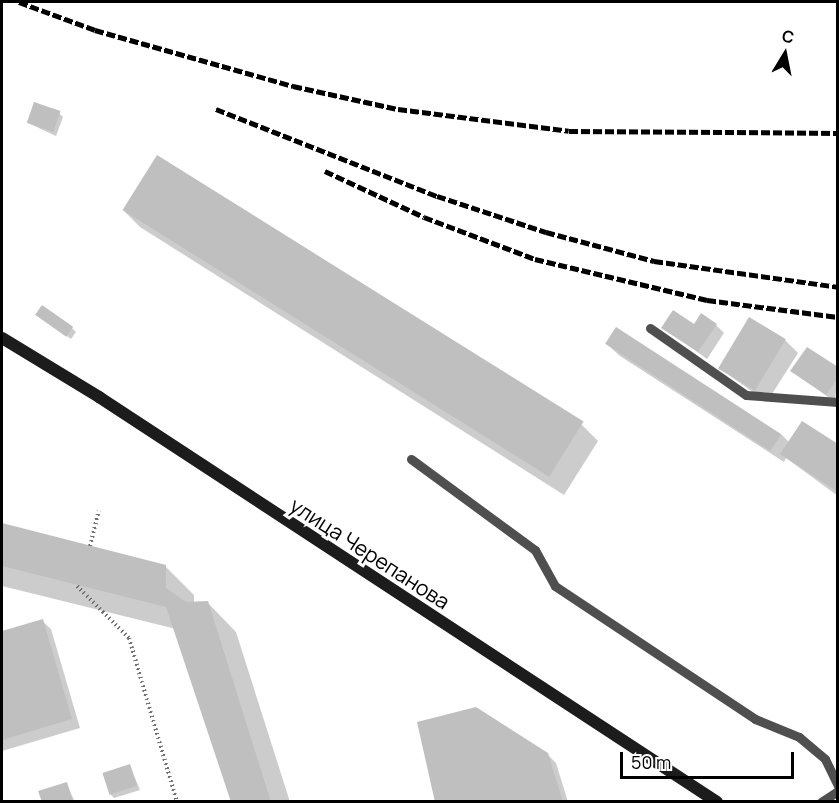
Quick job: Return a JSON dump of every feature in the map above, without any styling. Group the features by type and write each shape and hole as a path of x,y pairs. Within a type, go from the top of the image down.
{"main road":[{"name":"улица Черепанова","path":"2,338 90,392 717,801"}],"lane":[{"path":"650,328 746,395 837,402"},
{"path":"411,459 535,550 555,586 755,719 800,737 825,759 837,786"},
{"path":"821,801 837,791"}],"path":[{"path":"90,546 99,511"},
{"path":"77,586 129,638 177,801"}],"building":[{"path":"34,102 60,111 53,132 27,123"},
{"path":"157,155 584,422 549,477 123,210"},
{"path":"42,305 73,327 66,337 35,315"},
{"path":"673,310 694,324 701,313 717,324 698,352 661,328"},
{"path":"749,317 786,339 755,391 718,368"},
{"path":"616,327 781,434 770,451 605,344"},
{"path":"807,347 838,367 838,377 826,395 790,371"},
{"path":"802,421 838,444 838,492 780,454"},
{"path":"2,523 166,565 166,588 186,602 208,601 271,802 231,802 166,607 2,566"},
{"path":"43,619 72,719 2,740 2,631"},
{"path":"476,707 548,753 563,802 435,802 417,722"},
{"path":"130,764 137,786 110,795 102,773"},
{"path":"67,782 73,802 42,802 38,791"}],"railway":[{"path":"19,2 95,30 293,86 398,109 569,131 838,133"},
{"path":"216,109 437,196 546,232 654,261 838,287"},
{"path":"325,171 424,217 535,259 707,300 838,317"}]}
